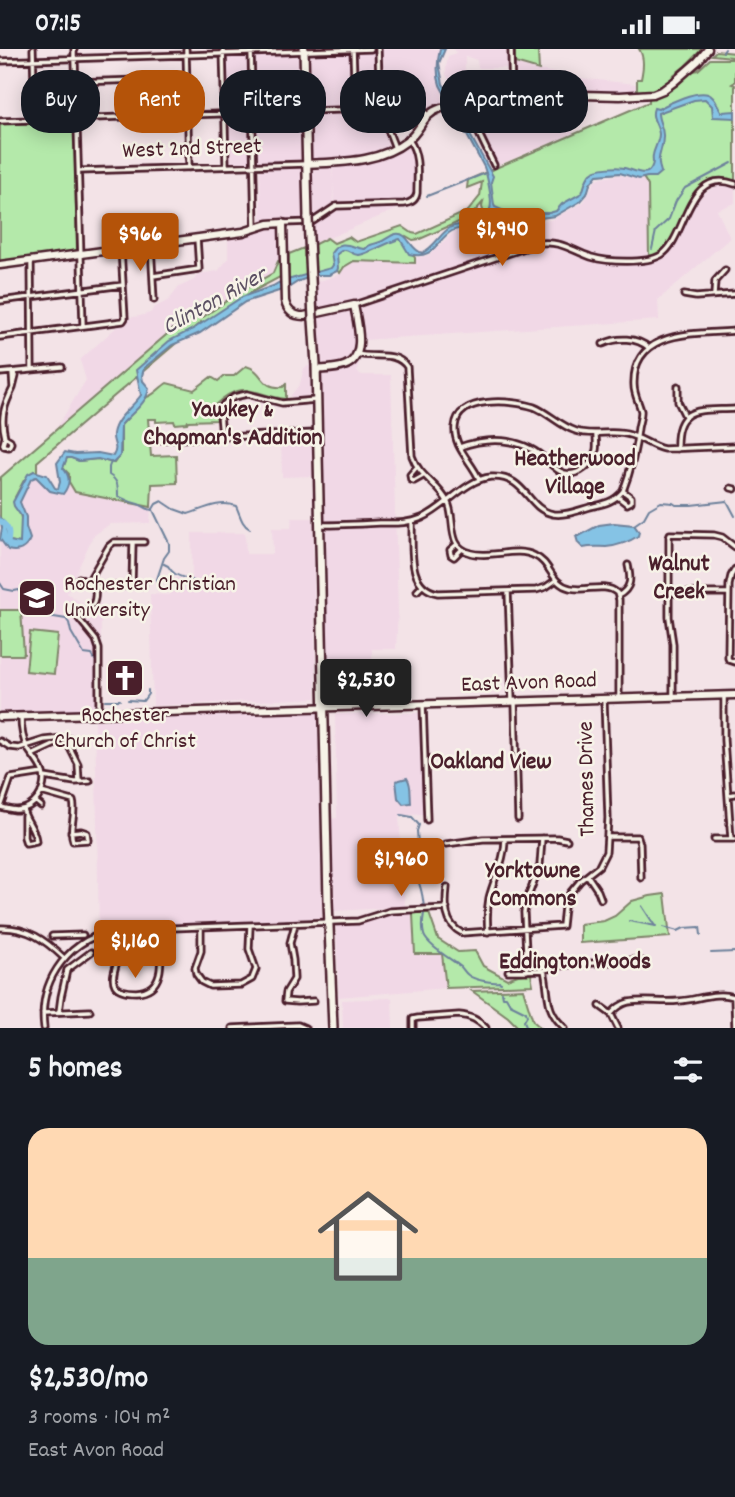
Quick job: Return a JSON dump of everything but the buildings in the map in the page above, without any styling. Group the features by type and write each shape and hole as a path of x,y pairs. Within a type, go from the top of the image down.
{"main road":[{"path":"304,50 305,70"},
{"path":"306,133 318,433 333,1028"}],"street":[{"path":"33,49 33,70"},
{"path":"74,49 75,70"},
{"path":"186,49 186,70"},
{"path":"353,49 354,70"},
{"path":"0,61 371,49"},
{"path":"378,49 379,70"},
{"path":"511,49 511,70"},
{"path":"588,95 653,94 668,87 708,49"},
{"path":"251,51 252,70"},
{"path":"223,52 224,70"},
{"path":"307,164 359,160 395,148 409,140 428,115 440,109"},
{"path":"0,121 21,120"},
{"path":"78,133 83,326"},
{"path":"188,133 189,167"},
{"path":"225,133 226,166"},
{"path":"253,133 255,229"},
{"path":"389,133 395,148"},
{"path":"479,133 494,165"},
{"path":"0,265 197,238 255,229 268,224 312,222 335,206 404,204 413,201 417,196 417,158 409,140"},
{"name":"West 2nd Street","path":"79,171 307,164"},
{"path":"283,223 287,307 290,312 299,316 354,305 538,243 563,244 592,257 614,261 656,257 670,246 685,212 705,187 724,181 735,184"},
{"path":"153,276 199,269 197,238"},
{"path":"151,245 154,300"},
{"path":"0,337 124,320 121,249"},
{"path":"31,261 32,369"},
{"path":"715,295 715,281 725,270"},
{"path":"0,301 123,285"},
{"path":"684,295 696,297 735,294"},
{"path":"316,370 348,365 354,360 359,337 354,305"},
{"path":"320,525 412,522 427,515 480,479 494,477 510,480 524,490 538,507 551,514 566,514 607,503 623,491 638,438 640,411 634,379 640,361 649,348 671,337 735,331"},
{"path":"603,344 612,340 632,339 649,348"},
{"path":"357,354 397,358 407,367 410,450 416,468 447,502 452,517 453,535 462,549 474,554 532,554 546,564 556,580 563,585 571,588 614,590 618,596 619,698"},
{"path":"0,373 62,367"},
{"path":"5,437 3,410 13,388 12,372"},
{"path":"678,386 678,402 685,416"},
{"path":"222,437 220,413 228,401 247,394 282,403 317,400"},
{"path":"480,479 455,437 457,418 465,409 479,403 530,406 573,431 622,433 657,448 735,446"},
{"path":"677,449 677,429 685,416 694,412 735,409"},
{"path":"151,440 318,433"},
{"path":"460,447 488,440 516,443 537,452 560,471 569,474 583,469 592,460 596,450 596,434"},
{"path":"416,468 410,475 411,480 423,476"},
{"path":"618,497 626,504 631,502 631,497 623,491"},
{"path":"412,522 414,572 422,586 429,590 438,593 542,589 556,580"},
{"path":"673,697 673,644 669,617 670,534 714,535 722,537 735,547"},
{"path":"88,582 114,542 144,542"},
{"path":"132,585 133,542"},
{"path":"457,544 450,550 451,555 454,557 462,549"},
{"path":"618,596 630,585 628,565"},
{"path":"735,569 730,580 729,593 729,660 735,662"},
{"path":"79,578 96,587 143,585"},
{"path":"416,591 422,586"},
{"path":"96,587 93,606 76,615 96,640 99,649 99,713"},
{"path":"508,591 518,819"},
{"path":"669,593 729,593"},
{"path":"713,839 733,839 724,740 724,695"},
{"name":"East Avon Road","path":"0,717 735,695"},
{"name":"Thames Drive","path":"524,929 562,926 564,907 570,893 604,859 608,837 604,699"},
{"path":"424,704 427,821"},
{"path":"21,716 26,745 43,775 41,792 36,801 23,809 1,807 11,778 43,775 79,782 90,781"},
{"path":"32,755 58,743 60,739"},
{"path":"0,741 15,748 44,740 70,739 69,746 78,764 79,782"},
{"path":"41,792 75,803 71,832 71,838 73,841 88,840 88,834 85,832 71,832"},
{"path":"728,795 735,794"},
{"path":"36,801 41,806"},
{"path":"23,809 26,843 36,841 29,820 24,816"},
{"path":"608,837 638,837 641,878"},
{"path":"527,971 524,929 526,906 540,865 542,838"},
{"path":"488,932 489,898 504,858 505,839"},
{"path":"446,844 505,839 566,840"},
{"path":"587,876 601,899"},
{"path":"447,887 448,920 454,929 467,933 524,929"},
{"path":"44,1028 43,1013 47,989 59,964 86,941 103,933 120,930 363,920 394,911 447,908"},
{"path":"295,923 290,943 294,979 286,992 285,1000 314,1001"},
{"path":"201,927 201,951 195,971 200,980 210,986 241,985 252,979 256,967 249,949 248,925"},
{"path":"0,928 18,929 35,935 64,958"},
{"path":"120,930 115,985 124,991 136,992 152,986 160,975 159,929"},
{"path":"52,936 83,935"},
{"path":"59,1012 67,970 91,952"},
{"path":"509,971 635,960 646,962"},
{"path":"59,964 67,970"},
{"path":"544,970 551,1011 565,1028"},
{"path":"611,1014 620,1006 633,1002 680,1001 730,995 734,997 735,1028"},
{"path":"600,1006 611,1014 618,1028"},
{"path":"43,1013 90,1011"},
{"path":"413,1028 413,1019 466,1016 486,1028"},
{"path":"232,1028 298,1025 305,1028"}],"shaded area":[{"path":"220,49 375,49 376,70 340,70 340,133 385,133 389,145 362,155 332,159 332,181 333,163 338,165 408,144 412,147 415,158 415,198 395,210 315,244 314,226 337,209 334,206 333,182 333,204 313,221 261,222 260,162 222,163 221,133 326,133 326,70 220,70"},
{"path":"381,49 440,49 437,75 440,82 440,105 428,112 426,110 426,70 382,70"},
{"path":"454,49 506,49 507,68 478,68 477,60 465,56 465,70 446,70 448,56 456,53"},
{"path":"515,63 539,70 515,70"},
{"path":"588,79 636,84 637,94 588,97"},
{"path":"480,133 573,133 573,134 496,166"},
{"path":"619,175 644,180 649,187 649,263 665,257 673,248 690,212 703,194 719,185 735,189 735,203 717,210 730,238 658,300 659,320 363,340 357,372 362,375 391,375 398,612 396,649 372,649 373,698 328,700 317,282 338,275 354,261 415,263 415,258 429,255 455,231 476,228 495,216 517,223 551,220 584,202 596,179"},
{"path":"280,225 281,260 278,261 275,272 199,319 194,311 56,429 86,380 80,360 127,318 150,313 155,307 169,300 179,287 194,280 198,274 218,271 228,259 228,237"},
{"path":"310,365 313,399 292,399 291,395 300,384 304,368"},
{"path":"313,435 314,476 282,477 281,437"},
{"name":"Rochester Christian University","path":"33,477 50,491 61,495 69,482 76,492 151,507 150,523 110,524 93,536 67,593 93,611 101,603 101,705 90,710 0,713 0,539 10,551 19,550 28,544 26,517 20,502"},
{"path":"292,518 313,518 316,698 153,706 150,594 170,595 170,579 192,577 192,533 245,533 246,554 273,554 272,528 291,528"},
{"path":"318,712 322,918 121,926 99,930 95,720"},
{"path":"420,713 423,814 399,816 405,907 334,911 331,819 337,818 335,714"},
{"path":"413,914 415,954 442,954 446,988 339,997 336,926 367,923 387,915"},
{"path":"392,998 393,1028 343,1028 342,1000"}],"green space":[{"path":"515,49 533,49 538,52 539,70 515,63"},
{"path":"639,49 702,49 672,76 698,70 710,59 733,59 712,55 716,51 735,53 735,82 732,84 735,85 735,184 718,182 702,191 689,208 666,251 649,259 648,186 644,179 632,174 606,174 596,175 586,193 551,216 498,217 494,213 485,217 483,202 470,217 420,239 413,240 406,236 404,238 415,263 354,261 340,273 330,269 288,284 289,254 304,248 304,256 311,253 311,246 327,238 334,243 349,237 356,242 402,226 417,234 468,211 480,196 482,182 467,188 468,180 577,133 588,133 588,128 649,102 649,99 637,92 637,79 641,79 643,67"},
{"path":"0,124 21,124 21,133 74,133 77,252 0,261"},
{"path":"281,260 282,276 248,294 203,325 201,322 37,462 37,472 34,471 24,480 15,497 21,518 21,541 10,541 5,523 0,518 0,478 194,311 199,318 203,317 273,273"},
{"path":"246,366 252,368 270,385 283,387 286,384 286,399 242,390 225,397 215,405 217,420 175,424 174,421 156,422 156,419 148,419 151,456 176,455 177,483 152,484 151,507 75,492 69,482 69,474 63,468 67,458 79,461 98,459 114,463 121,453 121,425 147,397 167,383 194,390 211,377 218,381 224,376 234,376"},
{"path":"0,610 21,610 24,654 0,655"},
{"path":"30,632 58,635 54,674 26,671"},
{"path":"665,894 670,937 580,943 580,924 604,921 615,916 632,901"},
{"path":"429,913 438,939 458,952 475,951 483,966 507,979 531,974 533,985 446,988 442,954 415,954 413,914"},
{"path":"523,989 533,1021 541,1028 519,1028 472,991"}],"water":[{"path":"440,49 445,49 439,63 440,85 437,67"},
{"path":"703,93 713,97 722,112 735,111 735,118 713,117 712,106 705,99 694,100 658,113 663,137 659,158 661,172 655,177 639,179 620,173 597,175 581,201 555,216 519,221 494,214 472,227 452,231 424,255 409,254 400,239 361,255 344,250 337,254 337,271 329,275 316,275 288,288 245,302 200,333 172,345 144,368 142,376 149,388 148,394 121,425 120,456 113,463 98,459 79,461 67,458 63,468 69,481 63,494 50,491 36,477 31,479 20,502 30,539 21,549 8,550 0,539 0,518 5,523 9,541 20,543 21,516 13,502 28,474 34,471 47,475 58,489 60,482 57,463 65,452 113,456 114,428 141,395 136,370 169,341 193,329 242,297 280,282 331,268 331,253 339,245 365,249 392,235 400,234 422,253 451,227 473,223 490,209 491,200 484,167 466,133 469,133 493,176 491,182 495,207 524,216 549,213 582,193 589,175 598,169 624,168 642,173 650,170 659,137 653,115 654,108 658,109"},
{"path":"599,525 634,525 639,532 638,536 606,547 583,548 578,543 576,536"},
{"path":"407,778 411,803 403,804 398,798 396,781"}],"waterway":[{"path":"652,249 656,231 669,219 685,188 732,163"},
{"path":"427,196 486,173"},
{"path":"111,462 109,475 117,484 118,496 153,510 169,543 169,551 157,579 160,589"},
{"path":"153,509 162,501 188,514 212,506 230,504 236,506 243,522 250,529"},
{"path":"634,525 644,518 649,509 661,502 691,505 727,501 735,516"},
{"name":"Clinton River","path":"0,521 8,530 9,544"},
{"path":"164,564 176,575 195,582"},
{"path":"0,583 4,589 19,590 28,609 42,615 66,619 84,654 92,655 95,660"},
{"path":"102,672 102,693"},
{"path":"128,700 143,701 148,690"},
{"path":"105,700 120,700"},
{"path":"401,815 412,817 419,825 418,844 414,853 424,906"},
{"path":"642,906 655,926"},
{"path":"424,913 423,932 430,943 471,977 501,983"},
{"path":"629,921 656,926"},
{"path":"663,927 678,931 700,927 701,935"},
{"path":"711,953 735,952"},
{"path":"502,992 510,1004 526,1012 524,1021 527,1028"}],"place":[{"name":"Rochester Christian University","path":"37,598"},
{"name":"Rochester Church of Christ","path":"125,678"}],"district":[{"name":"Yawkey & Chapman's Addition","path":"233,425"},
{"name":"Heatherwood Village","path":"575,474"},
{"name":"Walnut Creek","path":"679,579"},
{"name":"Oakland View","path":"491,763"},
{"name":"Yorktowne Commons","path":"533,886"},
{"name":"Eddington Woods","path":"575,963"}]}
